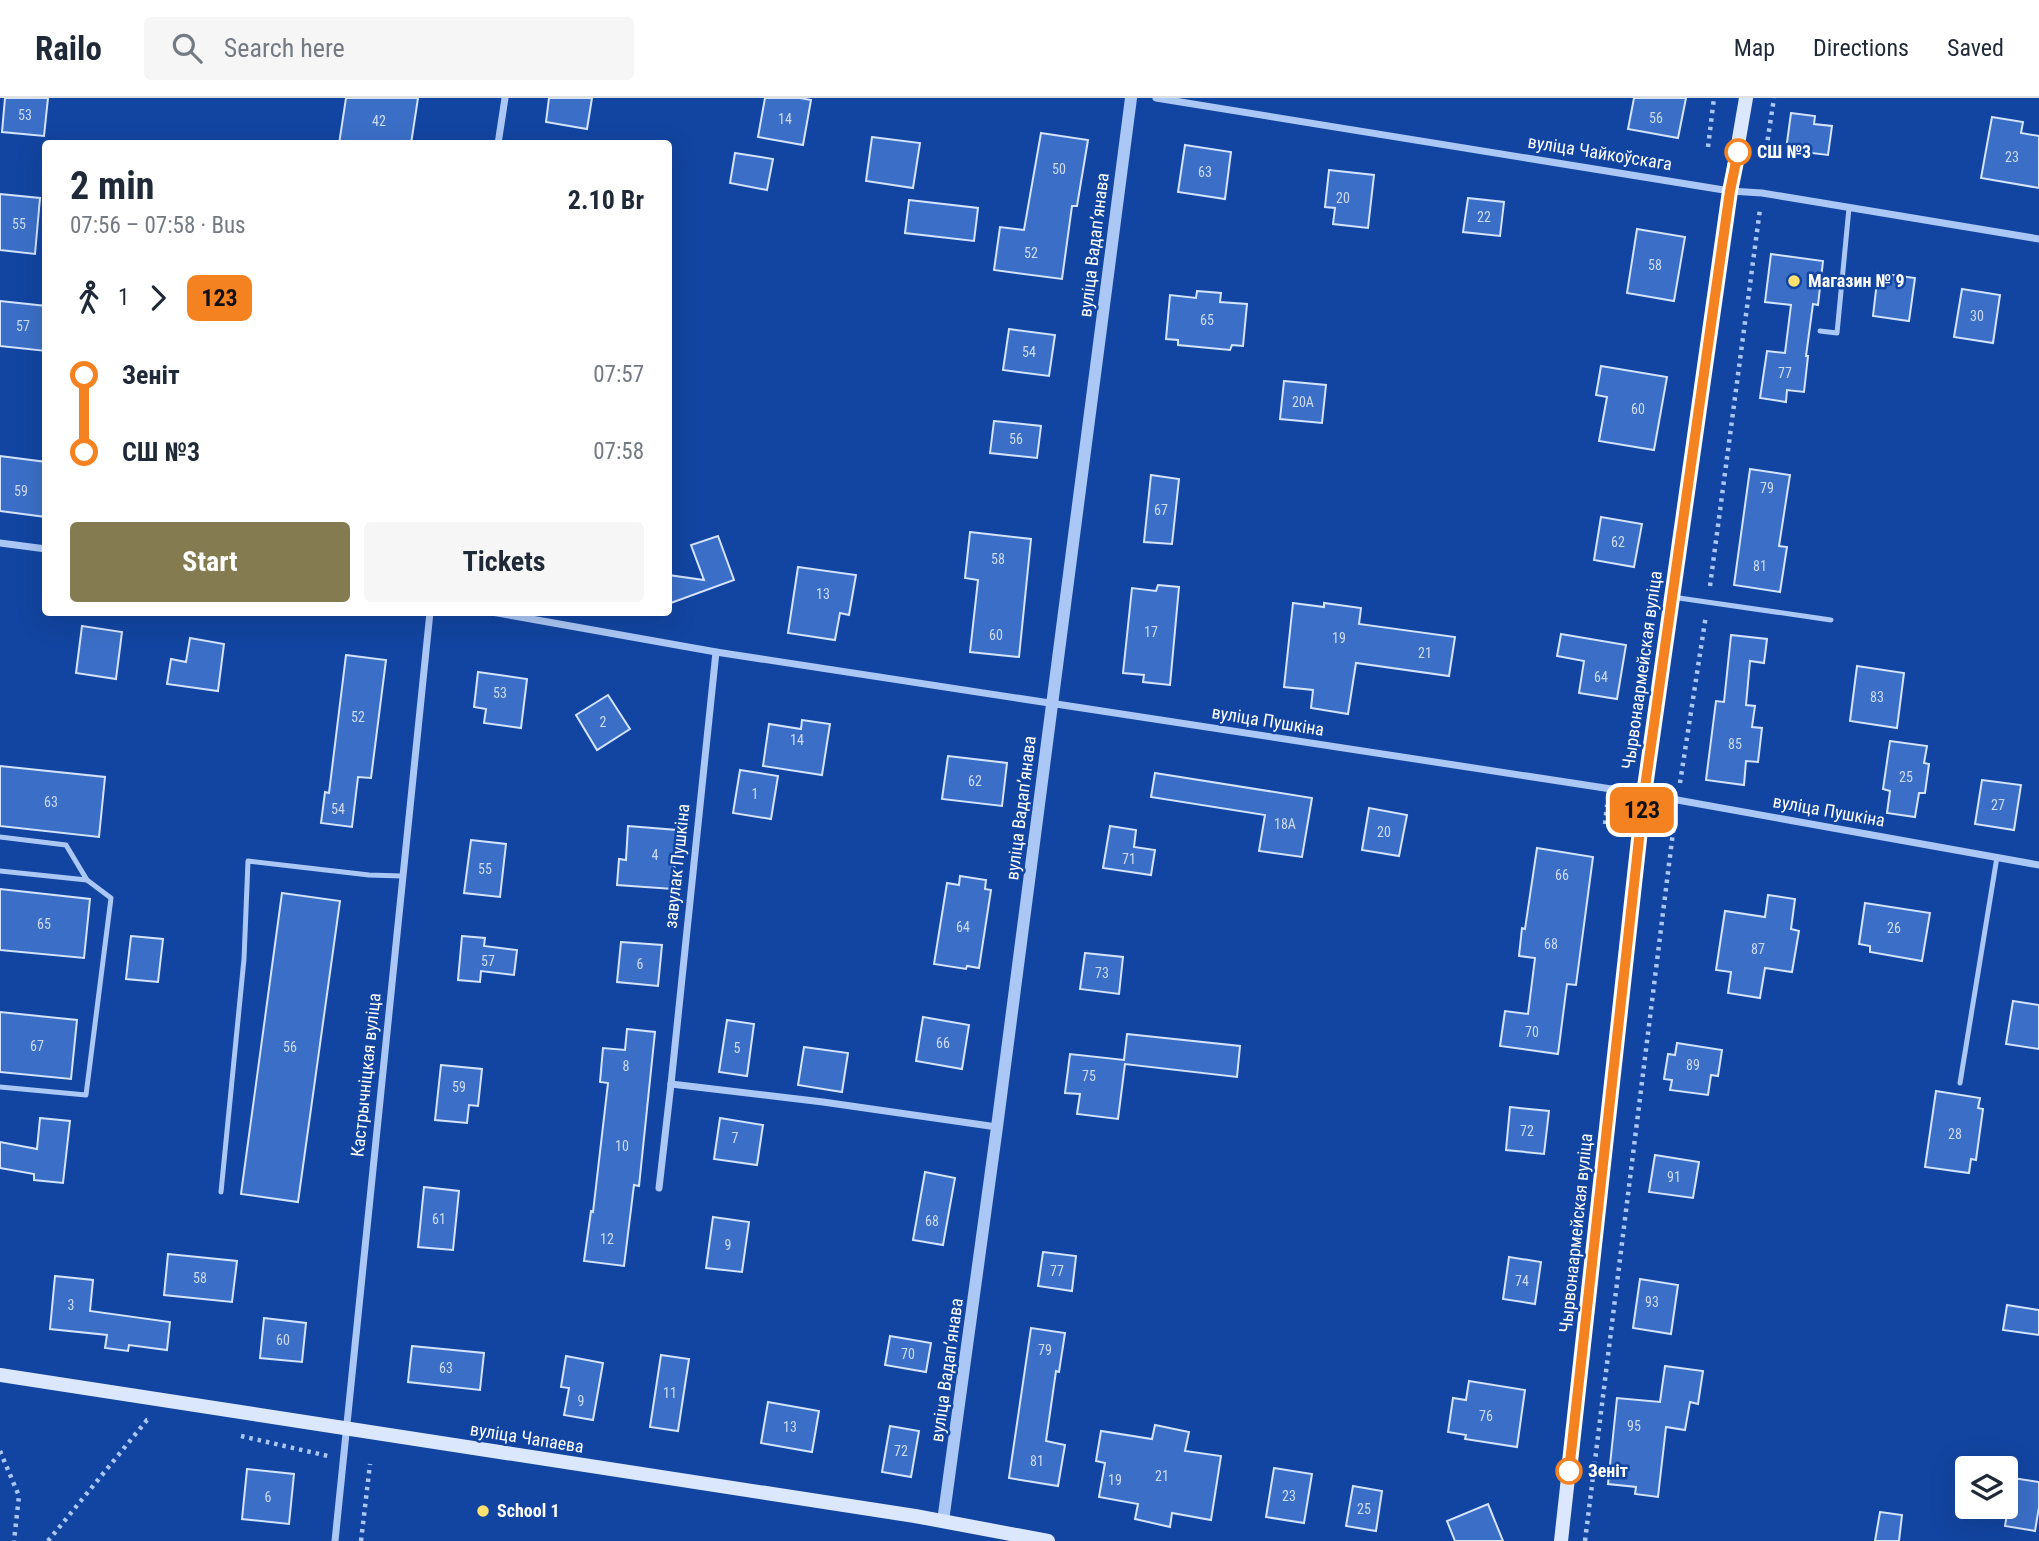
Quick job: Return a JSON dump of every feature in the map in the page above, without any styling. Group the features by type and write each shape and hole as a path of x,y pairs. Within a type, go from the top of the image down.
{"main road":[{"name":"Чырвонаармейская вуліца","path":"1561,1541 1644,794 1730,191 1746,98"},
{"name":"вуліца Чапаева","path":"0,1375 943,1521 1048,1541"}],"street":[{"path":"499,140 505,98"},
{"name":"вуліца Вадапʼянава","path":"943,1521 998,1127 1131,98"},
{"name":"вуліца Чайкоўскага","path":"1156,98 2039,239"},
{"path":"0,543 42,549"},
{"name":"Кастрычніцкая вуліца","path":"335,1541 430,616"},
{"name":"вуліца Пушкіна","path":"514,616 716,652 1644,794 2039,864"},
{"name":"завулак Пушкіна","path":"659,1188 716,652"},
{"path":"671,1084 998,1127"}],"lane":[{"path":"1820,331 1837,333 1849,208"},
{"path":"1672,597 1831,621"},
{"path":"0,837 66,845 87,880 111,898 86,1095 0,1087"},
{"path":"1960,1083 1997,857"},
{"path":"221,1192 244,959 248,861 402,876"},
{"path":"0,872 87,880"}],"path":[{"path":"1708,148 1714,98"},
{"path":"1765,157 1774,98"},
{"path":"1681,782 1708,602 1762,193"},
{"path":"1586,1541 1673,834"},
{"path":"48,1541 147,1420 160,1422"},
{"path":"238,1435 343,1459"},
{"path":"0,1451 19,1496 14,1541"},
{"path":"361,1541 370,1464"}],"building":[{"path":"5,98 48,98 44,136 2,132"},
{"path":"346,98 418,98 412,140 340,140"},
{"path":"549,98 592,98 587,129 546,122"},
{"path":"765,98 811,100 803,145 758,137"},
{"path":"1634,98 1686,98 1678,138 1628,129"},
{"path":"1791,113 1815,116 1814,124 1832,126 1828,155 1786,150"},
{"path":"1992,117 2023,122 2021,133 2039,136 2039,188 1981,178"},
{"path":"1041,133 1088,140 1077,206 1072,206 1062,279 994,270 1000,227 1024,230"},
{"path":"872,137 920,143 913,188 866,181"},
{"path":"1185,145 1231,152 1225,199 1178,192"},
{"path":"735,153 773,159 767,190 730,183"},
{"path":"1329,170 1374,175 1368,228 1333,224 1335,208 1325,207"},
{"path":"0,194 40,198 35,254 0,250"},
{"path":"1468,198 1504,202 1500,236 1463,232"},
{"path":"909,200 978,208 974,241 905,233"},
{"path":"1637,229 1685,237 1674,301 1627,293"},
{"path":"1771,254 1823,261 1818,305 1813,304 1804,392 1787,390 1786,402 1760,398 1767,351 1785,353 1791,305 1765,302"},
{"path":"1878,273 1915,278 1909,321 1873,316"},
{"path":"1962,289 2000,295 1993,343 1954,337"},
{"path":"1197,291 1221,293 1220,302 1247,304 1243,346 1232,345 1230,350 1178,345 1178,340 1166,339 1170,295 1196,298"},
{"path":"0,301 42,306 42,351 0,346"},
{"path":"1009,329 1055,335 1049,376 1003,370"},
{"path":"1601,366 1667,377 1654,450 1599,441 1607,397 1596,395"},
{"path":"1284,381 1326,385 1322,423 1280,419"},
{"path":"994,421 1041,426 1037,458 990,453"},
{"path":"0,456 42,461 42,516 0,511"},
{"path":"1750,469 1790,475 1779,546 1787,547 1780,592 1734,585"},
{"path":"1151,475 1179,479 1172,544 1144,542"},
{"path":"1601,517 1642,524 1634,567 1594,560"},
{"path":"970,532 1031,539 1019,657 970,652 978,580 965,578"},
{"path":"718,536 734,580 672,603 672,576 704,580 691,545"},
{"path":"798,567 856,575 849,615 840,613 835,640 788,633"},
{"path":"1158,585 1179,587 1170,685 1143,682 1144,675 1123,673 1132,588 1156,591"},
{"path":"1293,603 1324,607 1324,603 1361,608 1359,624 1455,637 1449,676 1356,663 1348,714 1311,708 1313,690 1284,687"},
{"path":"82,626 122,632 116,679 76,673"},
{"path":"1561,634 1626,645 1617,699 1579,693 1584,661 1557,656"},
{"path":"1731,635 1767,639 1764,663 1750,661 1746,705 1755,706 1752,727 1762,728 1758,762 1746,761 1744,785 1706,780 1716,701 1724,702"},
{"path":"190,638 224,644 218,691 167,684 171,659 186,662"},
{"path":"346,655 386,660 371,778 358,777 352,827 321,823 325,792 329,793"},
{"path":"1857,666 1904,673 1897,728 1850,721"},
{"path":"478,672 527,679 521,728 484,723 486,709 474,707"},
{"path":"608,695 630,729 597,750 576,715"},
{"path":"802,720 830,724 822,775 763,766 769,724 801,729"},
{"path":"1890,741 1927,746 1924,763 1929,764 1925,793 1919,793 1915,817 1887,813 1890,791 1883,789"},
{"path":"948,756 1007,763 1002,806 942,799"},
{"path":"0,766 105,777 99,837 0,826"},
{"path":"740,770 778,776 771,819 733,813"},
{"path":"1155,773 1312,798 1302,857 1259,851 1265,815 1151,797"},
{"path":"1982,780 2021,785 2014,830 1975,824"},
{"path":"1369,808 1407,815 1399,856 1362,850"},
{"path":"628,826 677,830 673,889 617,885 619,859 626,860"},
{"path":"1110,826 1136,830 1134,847 1155,850 1151,875 1103,868"},
{"path":"471,840 506,844 500,897 464,893"},
{"path":"1537,848 1593,857 1576,985 1567,984 1558,1054 1500,1046 1505,1011 1528,1014 1535,958 1519,956"},
{"path":"960,876 986,880 985,889 991,890 979,968 967,966 966,969 934,964 947,883 959,885"},
{"path":"0,889 90,899 84,958 0,950"},
{"path":"282,893 340,901 298,1202 241,1194"},
{"path":"1768,895 1795,899 1791,929 1799,931 1792,972 1765,968 1760,998 1728,993 1731,972 1716,970 1725,911 1765,917"},
{"path":"1865,903 1930,913 1922,961 1870,952 1870,946 1859,944"},
{"path":"131,936 163,939 158,982 126,979"},
{"path":"462,936 485,938 484,946 517,950 514,975 481,971 480,982 458,980"},
{"path":"621,942 662,945 658,986 617,982"},
{"path":"1085,953 1123,957 1119,994 1080,989"},
{"path":"2013,1001 2039,1005 2039,1049 2006,1044"},
{"path":"0,1012 77,1020 71,1079 0,1072"},
{"path":"923,1017 969,1025 962,1069 916,1061"},
{"path":"727,1020 754,1024 747,1076 719,1072"},
{"path":"627,1029 655,1032 639,1186 634,1185 624,1266 584,1261 591,1211 593,1212 608,1083 600,1082 603,1048 625,1050"},
{"path":"1127,1034 1240,1046 1237,1077 1125,1064 1118,1119 1077,1114 1080,1094 1065,1093 1070,1054 1124,1060"},
{"path":"1677,1043 1722,1050 1718,1076 1711,1075 1708,1095 1670,1090 1672,1080 1664,1079 1668,1054 1675,1055"},
{"path":"804,1047 848,1053 842,1092 798,1085"},
{"path":"441,1065 482,1069 478,1106 469,1105 467,1123 435,1120"},
{"path":"1936,1091 1980,1098 1978,1108 1983,1109 1976,1160 1971,1159 1969,1173 1925,1167"},
{"path":"1510,1107 1549,1111 1544,1154 1506,1150"},
{"path":"40,1118 70,1121 63,1183 34,1180 34,1174 0,1168 0,1142 37,1149"},
{"path":"720,1118 763,1125 757,1165 714,1159"},
{"path":"1655,1155 1699,1162 1693,1198 1649,1192"},
{"path":"925,1172 955,1178 943,1245 913,1240"},
{"path":"424,1187 459,1191 453,1250 418,1247"},
{"path":"713,1217 749,1222 742,1272 706,1268"},
{"path":"1043,1252 1076,1256 1072,1291 1038,1286"},
{"path":"168,1254 237,1261 232,1302 164,1295"},
{"path":"1509,1257 1541,1262 1535,1304 1503,1299"},
{"path":"55,1276 93,1280 90,1311 170,1322 167,1350 129,1345 128,1351 105,1348 107,1335 50,1329"},
{"path":"1640,1279 1678,1285 1671,1334 1633,1328"},
{"path":"2007,1305 2039,1310 2039,1335 2003,1330"},
{"path":"264,1318 306,1323 302,1362 260,1358"},
{"path":"1031,1328 1065,1333 1059,1372 1056,1371 1046,1441 1065,1445 1058,1486 1009,1478"},
{"path":"890,1336 931,1343 926,1372 885,1365"},
{"path":"412,1346 484,1353 480,1390 408,1382"},
{"path":"661,1355 689,1359 678,1431 650,1427"},
{"path":"566,1356 603,1363 593,1420 564,1415 569,1388 561,1387"},
{"path":"1665,1366 1703,1371 1698,1404 1690,1402 1685,1430 1666,1427 1658,1497 1635,1494 1636,1487 1608,1484 1617,1398 1660,1402"},
{"path":"1469,1381 1525,1390 1517,1447 1465,1439 1466,1435 1448,1432 1453,1398 1466,1400"},
{"path":"768,1402 819,1411 812,1452 761,1443"},
{"path":"1155,1425 1189,1432 1185,1451 1221,1456 1211,1520 1172,1513 1170,1527 1135,1519 1138,1504 1099,1497 1105,1463 1096,1461 1101,1431 1152,1439"},
{"path":"890,1426 919,1431 911,1477 882,1472"},
{"path":"1274,1468 1312,1474 1304,1523 1266,1517"},
{"path":"247,1469 294,1474 289,1524 242,1519"},
{"path":"2018,1479 2039,1482 2035,1531 2005,1526 2006,1519 2018,1519"},
{"path":"1353,1486 1382,1491 1376,1531 1346,1526"},
{"path":"1488,1504 1503,1541 1455,1541 1447,1521"},
{"path":"1880,1512 1902,1515 1899,1541 1875,1541"}],"bus line":[{"name":"123","path":"1569,1471 1644,794 1730,191 1738,152"}],"place":[{"name":"СШ №3","path":"1738,152"},
{"name":"Магазин № 9","path":"1794,281"},
{"name":"Зеніт","path":"1569,1471"},
{"name":"School 1","path":"483,1511"}]}
